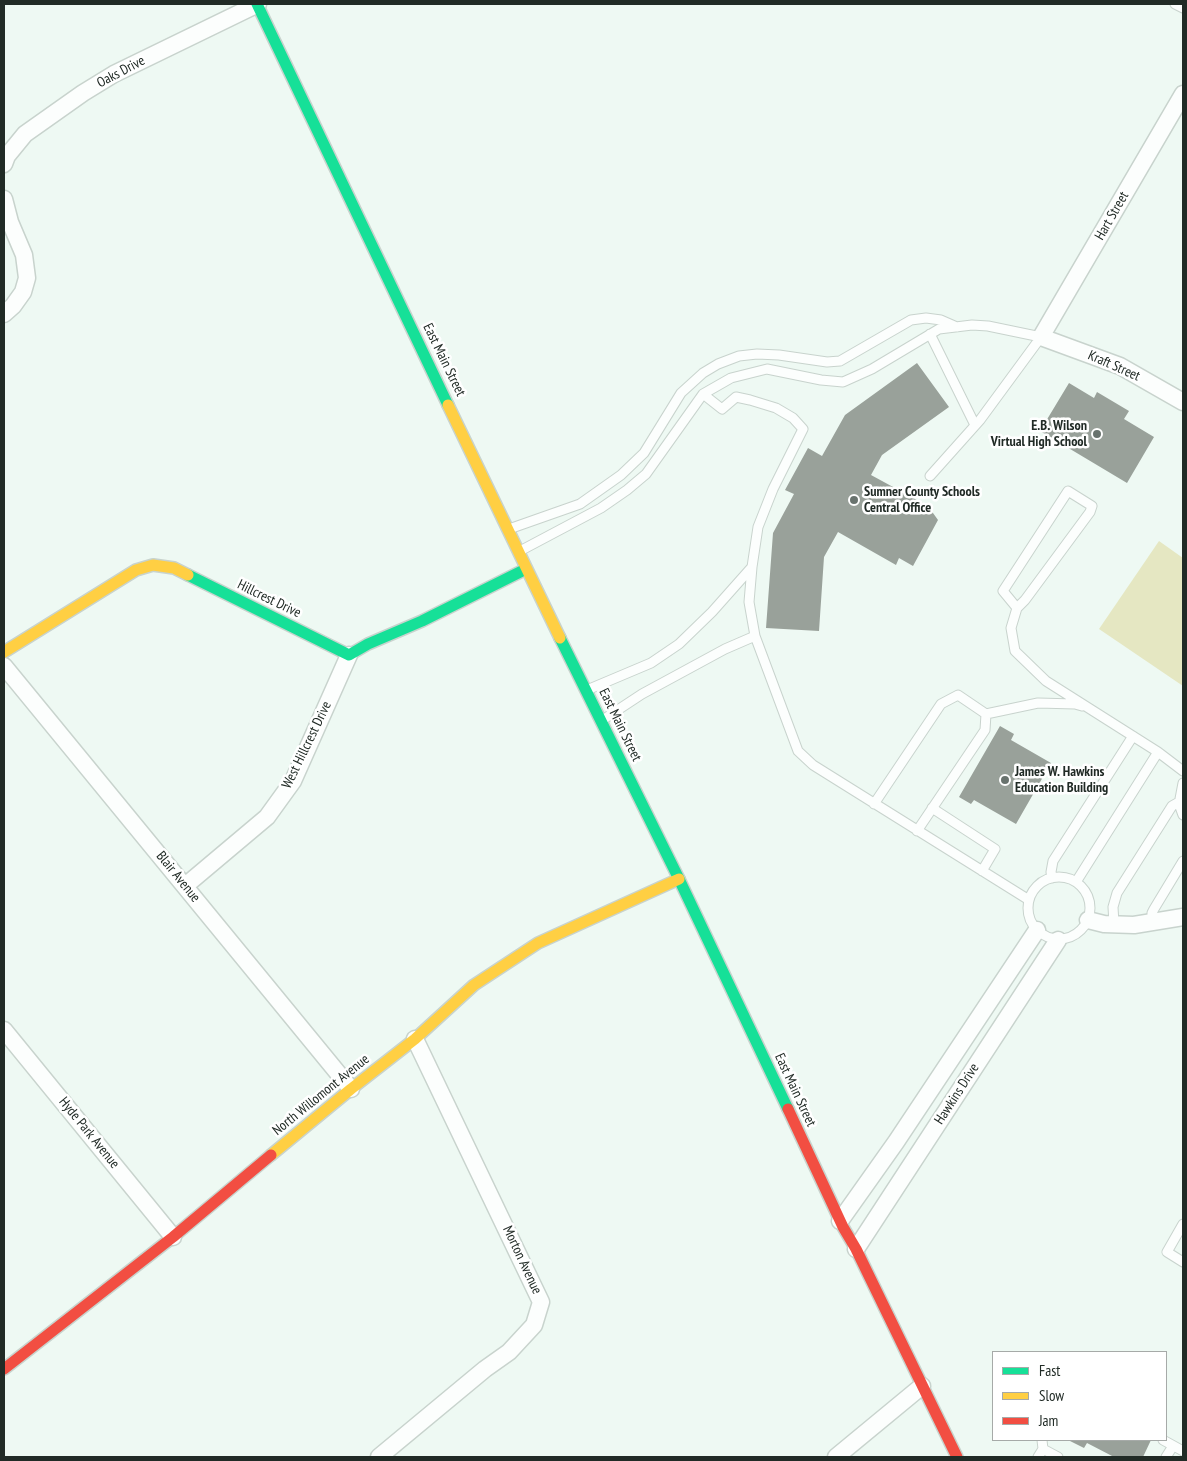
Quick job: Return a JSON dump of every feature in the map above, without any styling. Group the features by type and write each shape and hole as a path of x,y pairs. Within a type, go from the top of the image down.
{"street":[{"name":"Oaks Drive","path":"4,164 7,156 24,134 84,92 114,74 258,4"},
{"name":"East Main Street","path":"258,4 526,569 679,879 840,1221 856,1249 957,1457"},
{"name":"Hart Street","path":"1041,337 1183,94"},
{"path":"4,199 10,222 24,255 27,278 23,292 13,306 4,314"},
{"name":"Kraft Street","path":"1041,337 1120,366 1183,402"},
{"name":"Hillcrest Drive","path":"4,652 136,570 153,565 174,568 349,655"},
{"path":"349,655 368,644 422,622 526,569"},
{"name":"West Hillcrest Drive","path":"185,886 267,817 293,781 349,655"},
{"name":"Blair Avenue","path":"4,666 351,1089"},
{"name":"North Willomont Avenue","path":"4,1369 173,1237 351,1089 416,1039 474,986 538,943 679,879"},
{"path":"1088,920 1114,924 1134,924 1183,917"},
{"name":"Hawkins Drive","path":"840,1221 896,1142 1037,930"},
{"name":"Hawkins Drive","path":"856,1249 1058,940"},
{"name":"Hyde Park Avenue","path":"4,1030 173,1237"},
{"name":"Morton Avenue","path":"379,1457 485,1369 509,1352 534,1325 541,1302 416,1039"},
{"path":"836,1457 922,1386"}],"lane":[{"path":"1176,4 1183,8"},
{"path":"508,530 580,504 621,475 644,453 681,393 703,373 718,364 739,356 757,354 779,355 827,362 840,361 911,320 926,318 941,320 957,327"},
{"path":"518,552 601,508 627,490 646,474 703,394 731,378 767,369 821,380 843,382 872,369 939,329 972,325 988,326 1041,337 975,425 930,476"},
{"path":"930,334 975,425"},
{"path":"703,394 722,409 736,397 776,408 792,418 803,429 773,489 758,527 749,602 755,636 798,751 812,765 1029,900"},
{"path":"1017,608 1003,591 1068,491 1092,506 1090,512 1025,600 1017,608 1011,628 1015,651 1046,680 1158,752 1182,768 1183,771"},
{"path":"586,690 651,663 679,644 717,607 752,566"},
{"path":"601,721 642,694 725,649 755,636"},
{"path":"874,804 941,704 958,695 986,714 1038,703 1075,704 1090,709"},
{"path":"916,831 985,730 986,714"},
{"path":"1052,878 1053,861 1133,736"},
{"path":"1076,882 1158,752"},
{"path":"1183,783 1180,802 1183,814"},
{"path":"1114,924 1113,907 1117,893 1172,806 1180,802"},
{"path":"932,808 995,849 982,872"},
{"path":"1152,922 1154,909 1183,861"},
{"path":"1052,878 1067,878 1076,882 1088,895 1090,912 1083,929 1076,935 1058,940 1043,936 1028,916 1029,900 1033,891 1039,884 1052,878"},
{"path":"1183,1224 1167,1252 1183,1262"},
{"path":"1166,1441 1183,1451"},
{"path":"1038,1457 1043,1444 1058,1457"},
{"path":"1166,1457 1173,1446"}],"green space":[{"path":"1159,541 1183,558 1183,686 1099,629"}],"building":[{"name":"Sumner County Schools Central Office","path":"917,363 949,407 882,455 871,475 928,506 938,520 913,566 899,558 896,565 838,532 824,557 819,631 766,628 773,533 794,494 785,490 808,448 822,456 845,415"},
{"name":"E.B. Wilson Virtual High School","path":"1069,383 1094,398 1097,392 1129,411 1124,419 1154,437 1127,483 1040,431"},
{"name":"James W. Hawkins Education Building","path":"1000,726 1014,734 1011,740 1051,763 1016,824 974,800 971,804 959,797"},
{"path":"1070,1441 1151,1441 1143,1457 1114,1457 1087,1443 1084,1448"}],"traffic: fast":[{"path":"257,4 448,405"},
{"path":"188,575 349,655 368,644 422,621 526,569"},
{"path":"560,638 679,879 788,1109"}],"traffic: slow":[{"path":"448,405 560,638"},
{"path":"4,652 136,570 153,565 174,568 188,575"},
{"path":"271,1155 415,1039 474,985 538,943 679,879"}],"traffic: jam":[{"path":"788,1109 843,1227 856,1249 957,1457"},
{"path":"4,1369 173,1237 271,1155"}],"place":[{"name":"E.B. Wilson Virtual High School","path":"1097,434"},
{"name":"Sumner County Schools Central Office","path":"854,500"},
{"name":"James W. Hawkins Education Building","path":"1005,780"}]}
